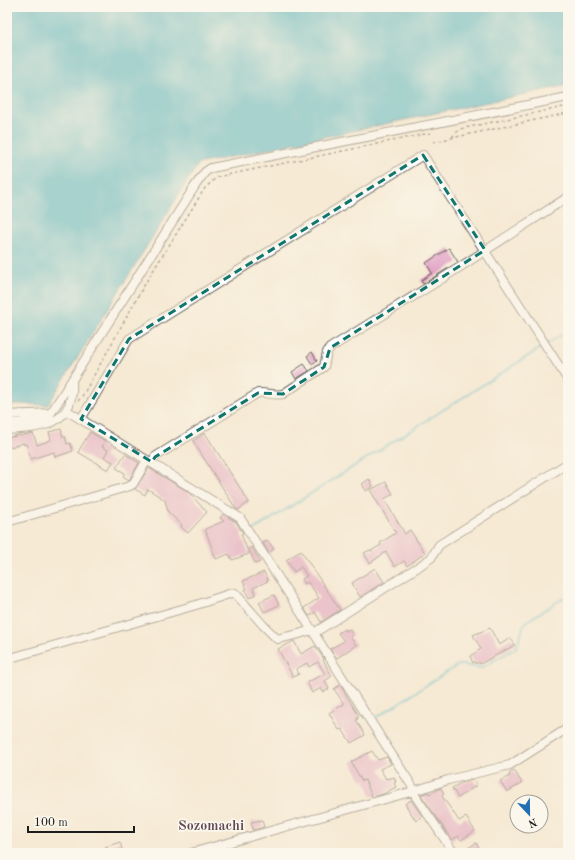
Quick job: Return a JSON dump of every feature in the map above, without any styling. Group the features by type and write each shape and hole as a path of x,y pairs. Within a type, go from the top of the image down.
{"street":[{"path":"7,415 51,413 195,186 205,172 210,168 568,97"},
{"path":"7,430 40,427 74,413 129,339 423,155 568,380"},
{"path":"7,522 134,484 150,461 155,457 258,393 262,392 278,396 283,394 324,367 327,352 330,348 443,278 568,197"},
{"path":"72,381 74,413"},
{"path":"74,413 240,518 454,853"},
{"path":"21,414 29,420 58,420"},
{"path":"7,423 20,423 40,427"},
{"path":"7,659 196,605 232,593 235,593 277,639 312,631 422,564 431,558 439,544 568,462"},
{"path":"191,853 414,791 448,780 510,765 568,728"}],"path":[{"path":"451,138 460,129 568,106"},
{"path":"433,142 568,113"},
{"path":"74,413 146,282 205,188 211,181 224,175 416,136"}],"highlighted area":[{"path":"423,155 485,250 330,348 324,367 283,394 258,393 155,457 152,462 81,419 129,339"}],"water":[{"path":"7,7 568,7 568,85 198,164 48,405 15,404 7,408"}],"building":[{"path":"449,248 458,262 423,284 421,280 432,273 426,263"},
{"path":"312,352 317,361 312,364 307,356"},
{"path":"304,364 309,371 296,379 292,372"},
{"path":"61,429 63,437 65,436 67,444 70,443 73,451 55,457 54,452 31,459 26,444 24,445 24,443 7,448 7,438 33,433 37,445 51,440 49,432"},
{"path":"90,432 105,441 102,447 108,450 104,457 113,462 108,470 78,452"},
{"path":"205,433 249,502 238,510 193,441"},
{"path":"125,454 139,463 129,480 123,476 125,473 116,468"},
{"path":"149,468 187,491 207,512 188,533 168,512 165,500 148,489 145,495 135,489"},
{"path":"369,479 373,486 366,491 362,484"},
{"path":"386,482 393,494 384,499 405,534 410,530 425,553 407,566 404,561 395,567 386,552 370,563 364,553 381,545 380,543 396,533 370,490"},
{"path":"223,514 236,522 243,533 241,534 249,554 232,560 229,554 216,559 205,529 224,521 220,518"},
{"path":"268,541 274,549 269,553 263,543"},
{"path":"252,547 260,562 255,564 249,549"},
{"path":"301,551 340,610 321,622 315,612 309,616 304,608 319,598 308,582 305,584 302,579 307,576 301,567 294,572 286,560"},
{"path":"375,568 384,582 360,597 352,583"},
{"path":"264,572 268,581 253,588 256,594 249,598 243,581"},
{"path":"274,595 279,605 264,612 259,602"},
{"path":"490,628 499,645 511,638 515,645 480,664 479,662 476,664 475,662 473,663 470,656 481,649 473,635"},
{"path":"345,629 346,631 349,629 353,635 350,637 356,645 337,658 330,649 344,641 338,633"},
{"path":"294,641 301,654 315,646 324,659 323,660 332,676 325,681 329,689 323,692 321,688 312,693 307,682 325,674 318,662 309,667 307,663 296,669 299,674 293,677 278,649"},
{"path":"340,685 359,716 356,720 365,735 351,743 342,729 339,730 329,713 344,704 334,689"},
{"path":"372,751 378,760 387,757 391,764 380,769 386,779 394,777 396,787 383,794 372,797 365,780 362,781 351,762"},
{"path":"514,770 522,783 507,792 500,781 510,776 509,774"},
{"path":"473,780 477,785 458,798 452,788 461,783"},
{"path":"441,788 444,794 442,796 459,821 466,817 475,831 461,840 458,836 452,840 421,795 428,792 429,794"},
{"path":"411,800 422,816 416,821 405,804"},
{"path":"262,820 264,827 253,830 251,822"},
{"path":"120,842 123,853 106,853 105,847"},
{"path":"476,843 480,850 476,853 460,853"}],"waterway":[{"path":"547,344 568,331"},
{"path":"252,531 544,346"},
{"path":"356,690 372,715 377,717 458,665 481,668 516,648 524,625 527,621 568,595"}],"district":[{"name":"Sozomachi","path":"211,826"}]}
